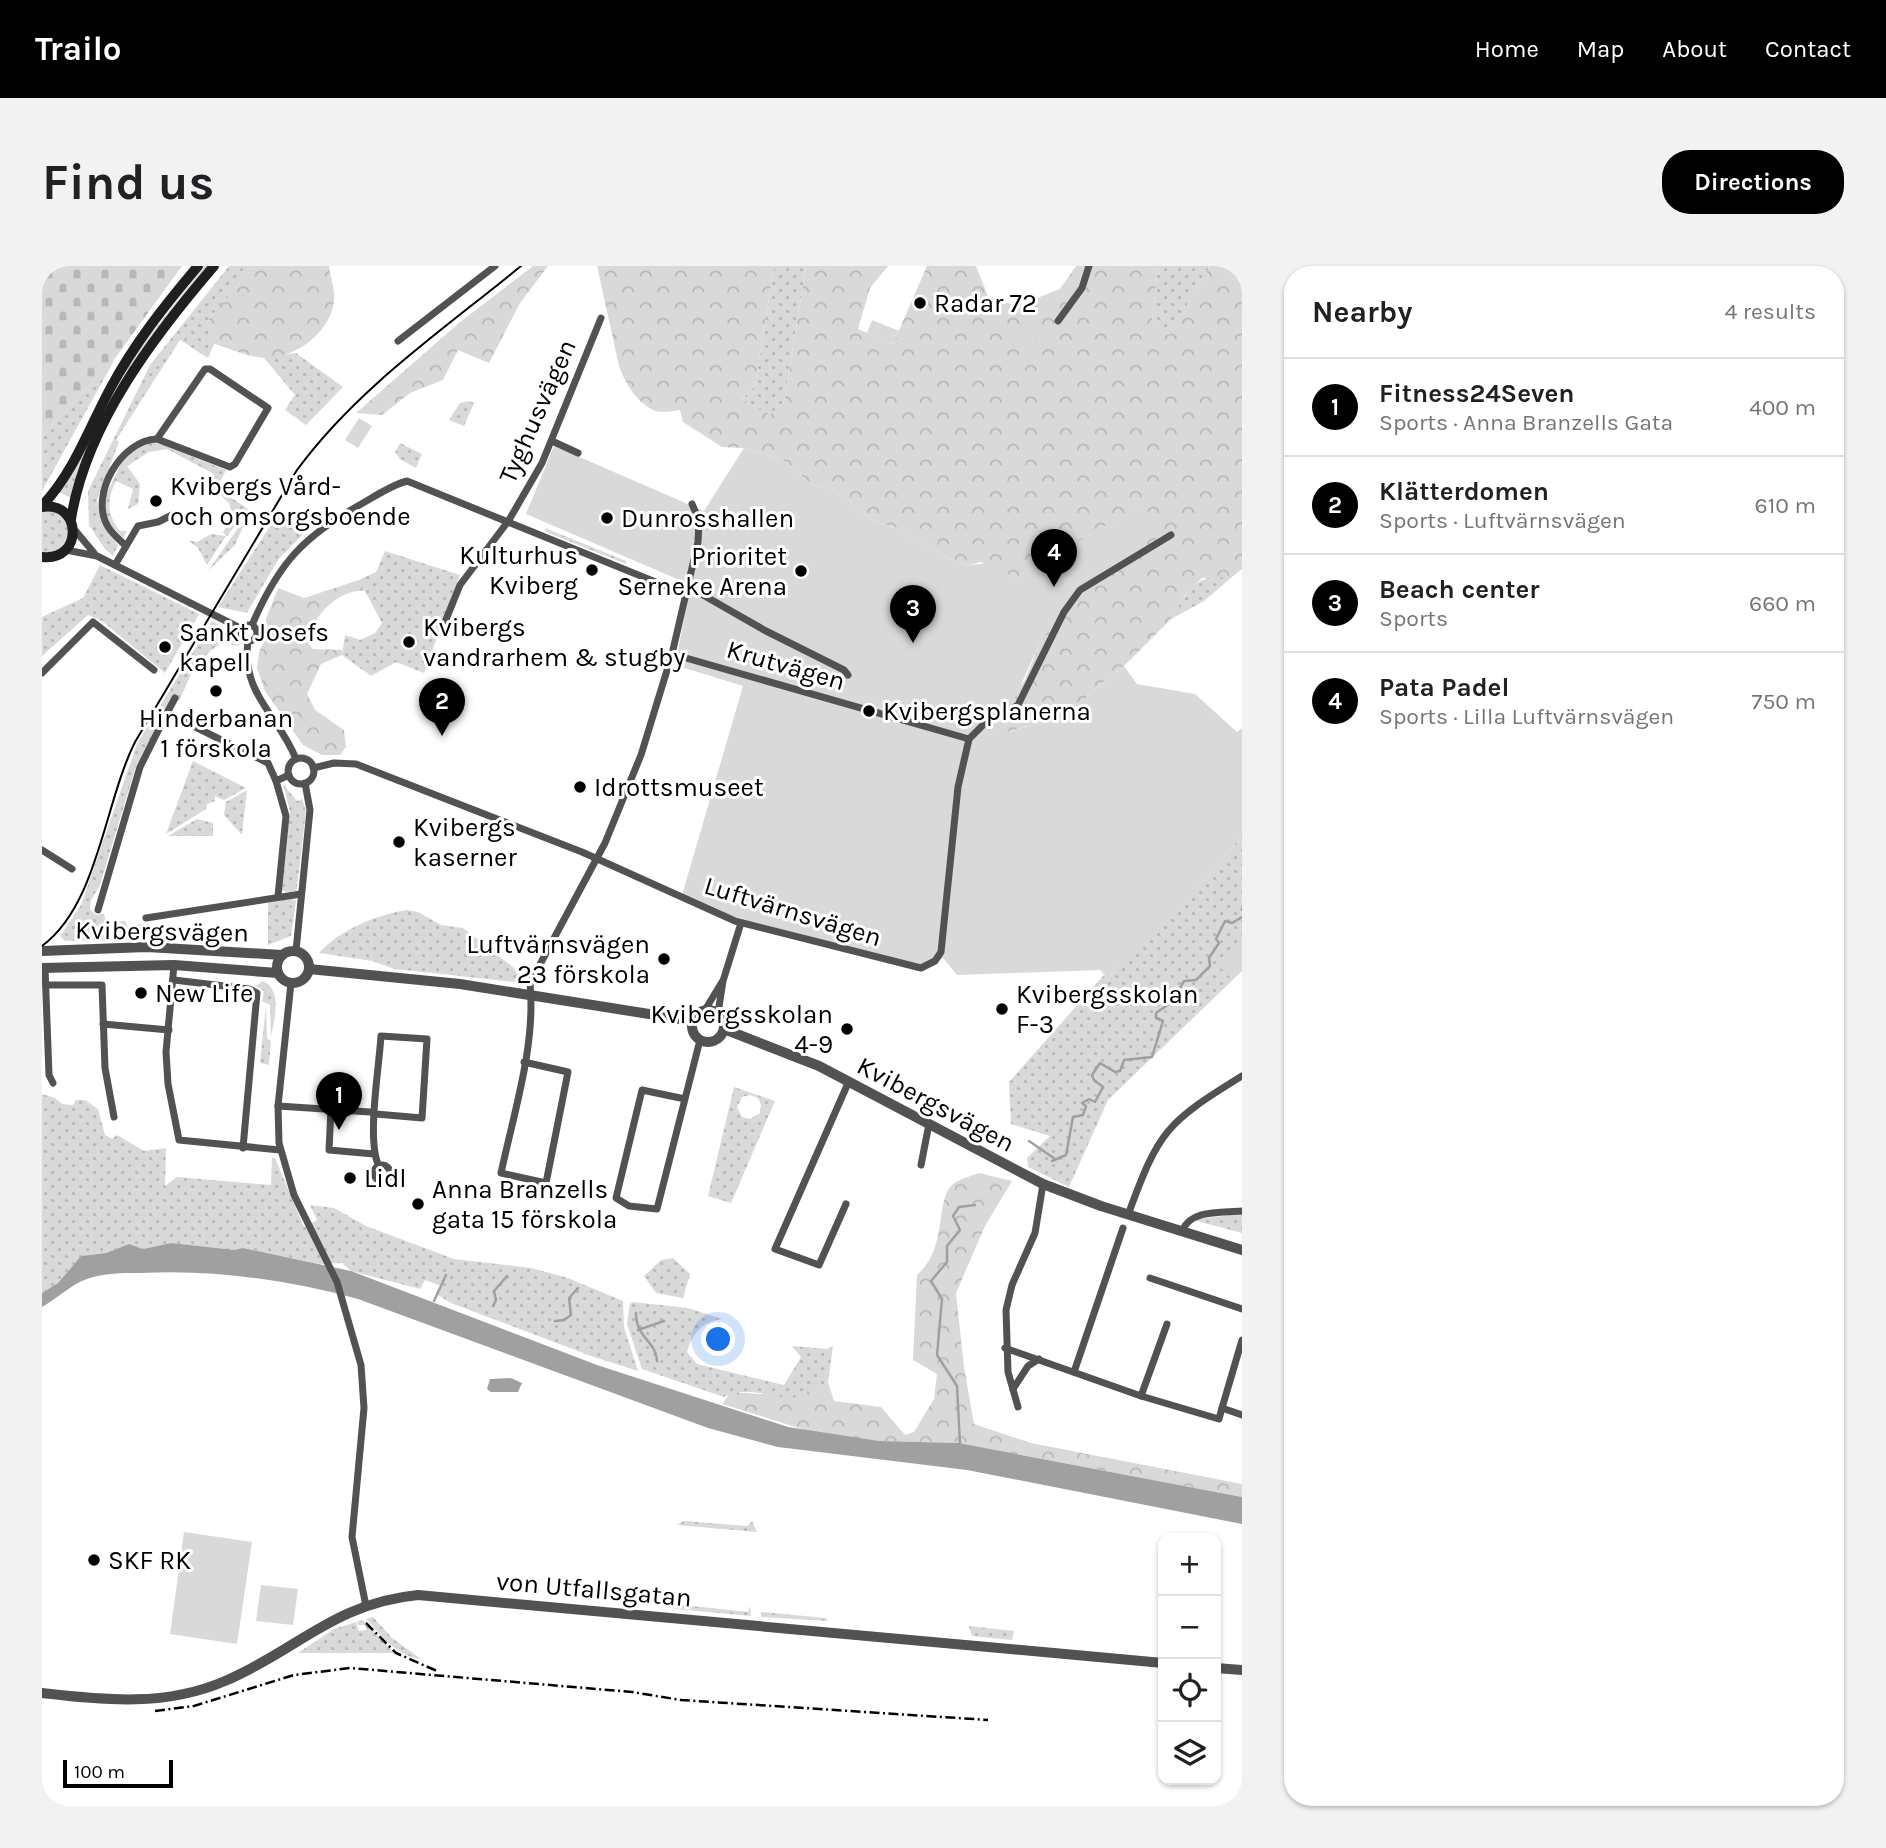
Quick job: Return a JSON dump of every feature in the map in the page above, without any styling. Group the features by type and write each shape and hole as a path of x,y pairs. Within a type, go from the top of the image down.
{"main road":[{"path":"42,506 68,476 110,389 135,346 198,266"},
{"path":"42,567 48,557 66,550 72,542 79,481 127,382 156,337 214,266"},
{"path":"42,506 61,509 72,524"}],"street":[{"path":"398,341 495,266"},
{"path":"1058,321 1082,288 1089,266"},
{"name":"Tyghusvägen","path":"445,622 467,574 509,520 552,441 601,318"},
{"path":"125,545 107,526 102,507 104,492 125,451 140,441 158,439 230,467 235,464 268,408 210,369 205,369 158,439"},
{"path":"552,441 578,453"},
{"path":"66,550 97,556 242,629 252,625 272,582 303,542 334,519 400,483 414,482 685,594"},
{"path":"524,1062 568,1072 546,1183 501,1173 524,1062 532,994 531,978 597,858 635,769 671,654 699,529 692,504"},
{"path":"115,565 138,526 167,519 174,514"},
{"path":"72,524 97,556"},
{"path":"970,739 983,725 1018,705 1064,612 1080,590 1171,535"},
{"path":"703,595 766,631 844,670 848,675"},
{"path":"42,673 93,622 154,670"},
{"path":"248,641 257,636 252,625"},
{"path":"242,629 242,637 248,641"},
{"path":"248,641 247,667 251,682 296,759"},
{"name":"Krutvägen","path":"671,654 970,739"},
{"path":"98,909 140,767 175,698"},
{"path":"167,713 268,763 286,816 278,897"},
{"name":"Luftvärnsvägen","path":"313,768 334,763 356,764 597,858 741,923 921,968 935,961 941,953 958,787 970,739"},
{"path":"296,759 307,760 313,768 313,776 304,783 295,782 289,775 289,766 296,759"},
{"path":"276,781 289,775"},
{"path":"304,783 310,810 296,951 306,957 309,970 303,980 290,983 278,1107 280,1150 290,1185 337,1282 361,1365 363,1408 352,1537 366,1606"},
{"path":"42,850 72,869"},
{"path":"146,918 301,894"},
{"path":"723,981 705,1010 693,1021 693,1032 700,1040 713,1041 724,1029 724,1022 718,1013 723,981 741,923"},
{"name":"Kvibergsvägen","path":"42,951 148,947 282,955 296,951"},
{"name":"Kvibergsvägen","path":"278,973 277,963 282,955"},
{"path":"174,964 168,1084 179,1140 280,1150"},
{"name":"Kvibergsvägen","path":"43,968 174,964 278,973 290,983"},
{"path":"43,968 49,1075 53,1083"},
{"path":"309,970 532,994 693,1021"},
{"path":"174,980 249,989 257,993 243,1147"},
{"path":"45,989 102,985 105,1069 114,1117"},
{"path":"705,1010 718,1013"},
{"path":"103,1024 169,1030"},
{"name":"Kvibergsvägen","path":"724,1029 798,1056 1043,1184 1128,1215 1242,1250"},
{"path":"278,1107 331,1109 376,1114 422,1118 427,1040 381,1036 376,1114 374,1154 378,1164"},
{"path":"685,1099 642,1090 616,1198 621,1203 657,1209 685,1099 700,1040"},
{"path":"1128,1215 1155,1146 1164,1132 1188,1110 1242,1076"},
{"path":"846,1204 819,1265 775,1249 849,1081"},
{"path":"331,1109 329,1150 374,1154"},
{"path":"921,1166 929,1124"},
{"path":"1018,1407 1005,1348 1009,1297 1035,1233 1043,1184"},
{"path":"1182,1231 1185,1223 1194,1217 1242,1211"},
{"path":"1074,1372 1123,1228"},
{"path":"1150,1278 1242,1309"},
{"path":"1141,1396 1167,1324"},
{"path":"1005,1348 1141,1396 1219,1419 1242,1340"},
{"path":"1013,1389 1028,1366 1039,1359"},
{"path":"1222,1408 1242,1415"},
{"name":"von Utfallsgatan","path":"42,1693 136,1701 197,1691 244,1672 331,1619 366,1606 404,1597 454,1597 1158,1663"},
{"path":"1221,1668 1242,1670"}],"green space":[{"path":"42,266 182,266 116,357 42,436"},
{"path":"204,266 208,266 148,341 71,498 59,492 137,352"},
{"path":"229,266 254,266 207,321 214,344 208,358 180,340 116,440 119,442 97,500 101,522 118,545 113,556 89,525 88,491 150,365"},
{"path":"254,266 329,266 334,293 329,318 313,339 290,353 260,358 214,344 207,321"},
{"path":"533,266 548,266 520,303 489,363 458,350 443,380 410,393 382,415 356,413 459,323"},
{"path":"597,266 774,266 755,386 742,399 770,415 784,402 806,266 888,266 870,288 858,329 893,344 927,266 976,266 988,296 1017,306 1060,289 1076,266 1158,266 1152,322 1169,335 1210,266 1242,266 1242,569 1232,577 1202,578 1185,595 1171,619 1124,666 1087,695 1084,709 1008,732 999,714 1025,680 1039,645 1061,607 1075,586 1104,566 1143,504 1012,580 981,562 969,565 947,558 897,528 875,522 835,490 811,484 784,461 744,448 722,447 683,422 680,410 659,412 643,404 629,386 619,366"},
{"path":"774,266 806,266 784,402 770,416 742,399 755,386"},
{"path":"1158,266 1210,266 1169,336 1152,322"},
{"path":"1022,319 1037,320 1036,351 1021,350"},
{"path":"872,320 899,331 893,344 867,333"},
{"path":"296,353 343,387 306,425 285,410 295,395 264,358"},
{"path":"116,357 42,491 42,436"},
{"path":"460,403 474,403 464,426 449,420"},
{"path":"359,418 372,426 358,448 345,440"},
{"path":"149,442 161,444 226,470 217,488 248,509 227,536 223,533 232,513 229,503 212,487 212,473 167,449 149,452 127,466 140,484 138,504 128,509 133,489 116,481 109,506 115,525 120,531 127,531 123,538 110,524 105,510 106,495 125,455"},
{"path":"400,443 422,454 416,468 400,459 395,452"},
{"name":"Kvibergsplanerna","path":"554,446 704,511 744,448 784,461 811,484 835,490 875,522 897,528 947,558 969,565 1001,562 1012,580 1142,504 1161,529 1075,586 1039,645 1013,702 1000,714 1009,732 1083,709 1087,695 1124,666 1137,684 1195,694 1237,732 1242,728 1242,836 1176,912 1108,979 1100,970 957,975 943,958 930,967 915,966 728,915 682,895 743,686 675,665 691,585 526,514"},
{"path":"51,510 65,518 70,532 60,548 42,553 42,511"},
{"path":"250,511 235,545 208,571"},
{"path":"279,512 308,529 278,560 247,613 218,607"},
{"path":"545,528 626,561 626,564 546,532"},
{"path":"211,534 226,536 207,565 198,548 188,540 197,542"},
{"name":"Kvibergs vandrarhem & stugby","path":"385,551 460,575 424,673 396,662 371,676 342,655 345,635 360,640 375,633 382,623 359,580 376,572"},
{"path":"100,565 199,614 165,673 102,621 88,615 42,656 42,617 83,598"},
{"path":"1217,576 1232,577 1204,601 1171,619 1195,585"},
{"path":"359,580 365,591 355,591 335,600 319,616 310,636 310,646 313,649 342,650 342,655 321,664 307,694 315,710 344,730 346,747 340,755 322,755 303,745 265,691 257,668 259,652 267,635 266,619 278,588 304,598"},
{"path":"212,621 229,630 239,640 239,646 221,643 212,650 195,668 179,701 171,700 136,766 100,885 91,900 90,909 96,915 104,914 107,923 126,921 127,926 148,923 143,940 65,941 60,936 81,905 137,744"},
{"path":"193,761 246,788 224,800 215,796 215,801 207,804 206,809 166,834"},
{"path":"283,784 297,801 302,799 306,811 297,887 296,891 286,892 282,890 290,812"},
{"path":"247,790 242,835 224,815 226,802"},
{"path":"197,819 213,823 213,836 168,836"},
{"path":"1242,836 1242,971 1108,1100 1069,1187 1028,1167 1027,1158 1050,1136 1011,1124 1009,1082 1104,975 1108,979 1128,956 1166,922"},
{"path":"291,899 296,901 291,936 268,945 268,903"},
{"path":"407,910 418,912 441,925 463,928 513,967 522,979 515,982 395,969 372,961 319,953 328,944 360,924"},
{"path":"1242,944 1242,969 1232,979 1220,967"},
{"path":"263,981 269,985 275,998 271,1037 270,1005 262,1001 264,991 256,986"},
{"path":"266,1005 267,1038 271,1042 269,1065 260,1063"},
{"path":"734,1087 775,1101 731,1203 708,1196","holes":["750,1095 758,1098 760,1113 750,1119 742,1117 737,1107 742,1097"]},
{"path":"42,1094 55,1098 62,1104 73,1105 76,1100 85,1100 98,1109 105,1135 112,1139 117,1135 144,1151 166,1148 165,1186 177,1177 271,1185 272,1158 275,1158 304,1227 317,1220 310,1205 334,1208 366,1226 454,1259 531,1268 568,1278 623,1301 624,1327 638,1371 451,1303 438,1295 441,1286 425,1280 420,1289 351,1271 342,1263 320,1264 243,1248 234,1251 171,1243 143,1249 129,1244 106,1253 81,1256 58,1283 42,1293"},
{"path":"979,1173 1012,1181 985,1226 956,1293 964,1367 974,1424 1031,1443 1242,1484 1242,1497 959,1443 879,1441 815,1433 722,1404 731,1392 776,1395 789,1400 828,1382 834,1401 881,1407 905,1435 914,1432 934,1399 937,1374 913,1360 917,1275 927,1264 933,1251 947,1191 956,1182"},
{"path":"1242,1214 1242,1233 1193,1220 1196,1219"},
{"path":"673,1258 690,1274 683,1298 656,1293 644,1276 661,1260"},
{"path":"633,1302 688,1308 722,1319 709,1322 692,1340 687,1352 697,1364 784,1385 801,1357 792,1346 828,1349 833,1346 828,1382 789,1401 747,1392 724,1397 642,1369 627,1324 630,1304"},
{"path":"684,1521 747,1526 752,1521 757,1532 677,1525"},
{"path":"184,1532 252,1542 237,1644 170,1634"},
{"path":"261,1585 298,1589 293,1625 256,1621"},
{"path":"674,1604 748,1612 750,1606 751,1616 675,1609"},
{"path":"761,1612 826,1618 828,1621 761,1617"},
{"path":"373,1617 392,1638 421,1659 405,1654 390,1644 366,1619"},
{"path":"363,1620 394,1653 298,1653 334,1629 356,1622 359,1631 367,1630 365,1625 358,1625 357,1622"},
{"path":"969,1626 1014,1631 1012,1640 972,1636"}],"shaded area":[{"path":"171,1243 234,1250 243,1248 351,1271 597,1365 788,1427 879,1441 959,1443 1242,1497 1242,1524 967,1470 778,1447 708,1428 358,1299 277,1281 223,1274 107,1274 81,1281 42,1307 42,1293 58,1283 81,1256 106,1253 129,1244 143,1249"},
{"path":"511,1378 522,1383 518,1392 491,1392 487,1389 490,1379"}],"waterway":[{"path":"1052,1161 1066,1155 1073,1117 1083,1115 1086,1106 1082,1103 1089,1099 1095,1102 1103,1087 1092,1075 1100,1063 1115,1072 1120,1071 1124,1060 1152,1057 1163,1021 1156,1018 1156,1013 1172,1002 1184,981 1196,980 1210,966 1209,958 1219,943 1216,939 1225,921 1232,923 1242,917"},
{"path":"1029,1141 1055,1159"},
{"path":"960,1444 957,1386 937,1355 942,1299 931,1281 947,1262 947,1246 960,1230 953,1216 959,1207 975,1205"},
{"path":"434,1301 446,1275"},
{"path":"493,1306 496,1300 494,1291 507,1276"},
{"path":"555,1321 564,1320 571,1315 569,1298 578,1288"},
{"path":"636,1313 639,1329 653,1348 657,1361"},
{"path":"638,1330 664,1321"}],"tram line":[{"path":"42,946 61,928 76,906 88,880 124,767 135,742 297,470 321,440 374,386 521,266"}],"railway":[{"path":"366,1623 396,1653 437,1671"},
{"path":"155,1711 194,1706 294,1675 350,1668 632,1692 681,1700 988,1720"}],"place":[{"name":"Radar 72","path":"920,303"},
{"name":"Kvibergs Vård- och omsorgsboende","path":"156,501"},
{"name":"Dunrosshallen","path":"607,518"},
{"name":"Kulturhus Kviberg","path":"592,570"},
{"name":"Prioritet Serneke Arena","path":"801,571"},
{"name":"Pata Padel","path":"1054,587"},
{"name":"Kvibergs vandrarhem & stugby","path":"409,642"},
{"name":"Beach center","path":"913,643"},
{"name":"Sankt Josefs kapell","path":"165,647"},
{"name":"Hinderbanan 1 förskola","path":"216,691"},
{"name":"Kvibergsplanerna","path":"869,711"},
{"name":"Klätterdomen","path":"442,736"},
{"name":"Idrottsmuseet","path":"580,787"},
{"name":"Kvibergs kaserner","path":"399,842"},
{"name":"Luftvärnsvägen 23 förskola","path":"664,959"},
{"name":"New Life","path":"141,993"},
{"name":"Kvibergsskolan F-3","path":"1002,1009"},
{"name":"Kvibergsskolan 4-9","path":"847,1029"},
{"name":"Fitness24Seven","path":"339,1130"},
{"name":"Lidl","path":"350,1178"},
{"name":"Anna Branzells gata 15 förskola","path":"418,1204"},
{"name":"SKF RK","path":"94,1560"}]}
